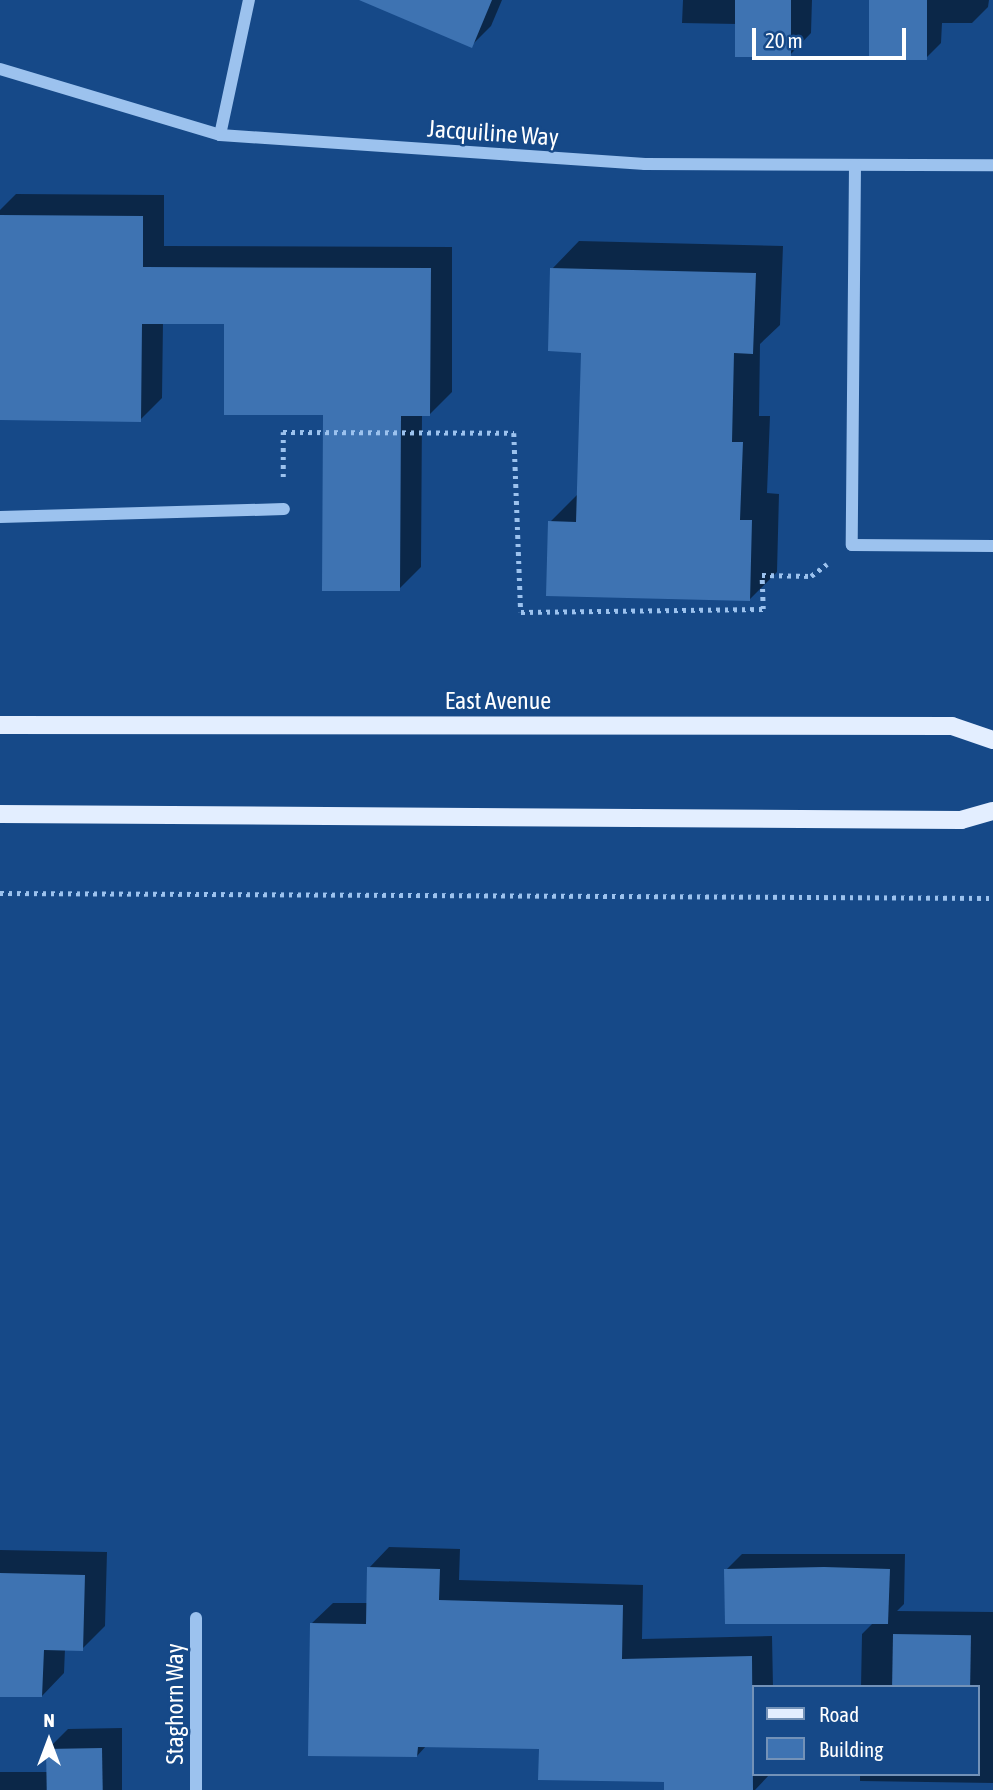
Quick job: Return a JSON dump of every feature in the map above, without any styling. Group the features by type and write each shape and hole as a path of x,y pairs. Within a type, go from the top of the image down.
{"main road":[{"name":"East Avenue","path":"0,725 952,726 993,740"},
{"path":"0,814 961,820 993,811"}],"street":[{"path":"220,135 249,0"},
{"name":"Jacquiline Way","path":"0,69 220,135 645,164 993,165"},
{"path":"855,165 852,544 993,546"},
{"path":"0,517 284,509"},
{"name":"Staghorn Way","path":"197,1618 197,1790"}],"path":[{"path":"284,509 283,432 514,433 520,612 763,609 762,575 811,576 852,544"},
{"path":"0,893 993,898"}],"building":[{"path":"359,0 492,0 472,48"},
{"path":"735,0 791,0 791,57 735,57"},
{"path":"869,0 927,0 927,60 869,60"},
{"path":"0,215 143,216 143,267 431,268 430,416 401,416 400,591 322,591 323,415 224,415 224,324 142,324 141,422 0,420"},
{"path":"550,268 756,273 753,354 734,353 732,442 743,442 740,520 752,520 750,601 546,596 548,521 576,522 581,353 548,351"},
{"path":"367,1567 440,1569 439,1600 623,1605 622,1659 752,1656 753,1790 664,1790 664,1782 538,1780 539,1749 418,1747 417,1757 308,1756 310,1623 366,1624"},
{"path":"724,1569 890,1569 888,1624 725,1624"},
{"path":"0,1573 85,1575 83,1651 44,1650 42,1697 0,1697"},
{"path":"893,1634 971,1635 970,1685 892,1685"},
{"path":"102,1748 103,1790 47,1790 46,1749"}]}
